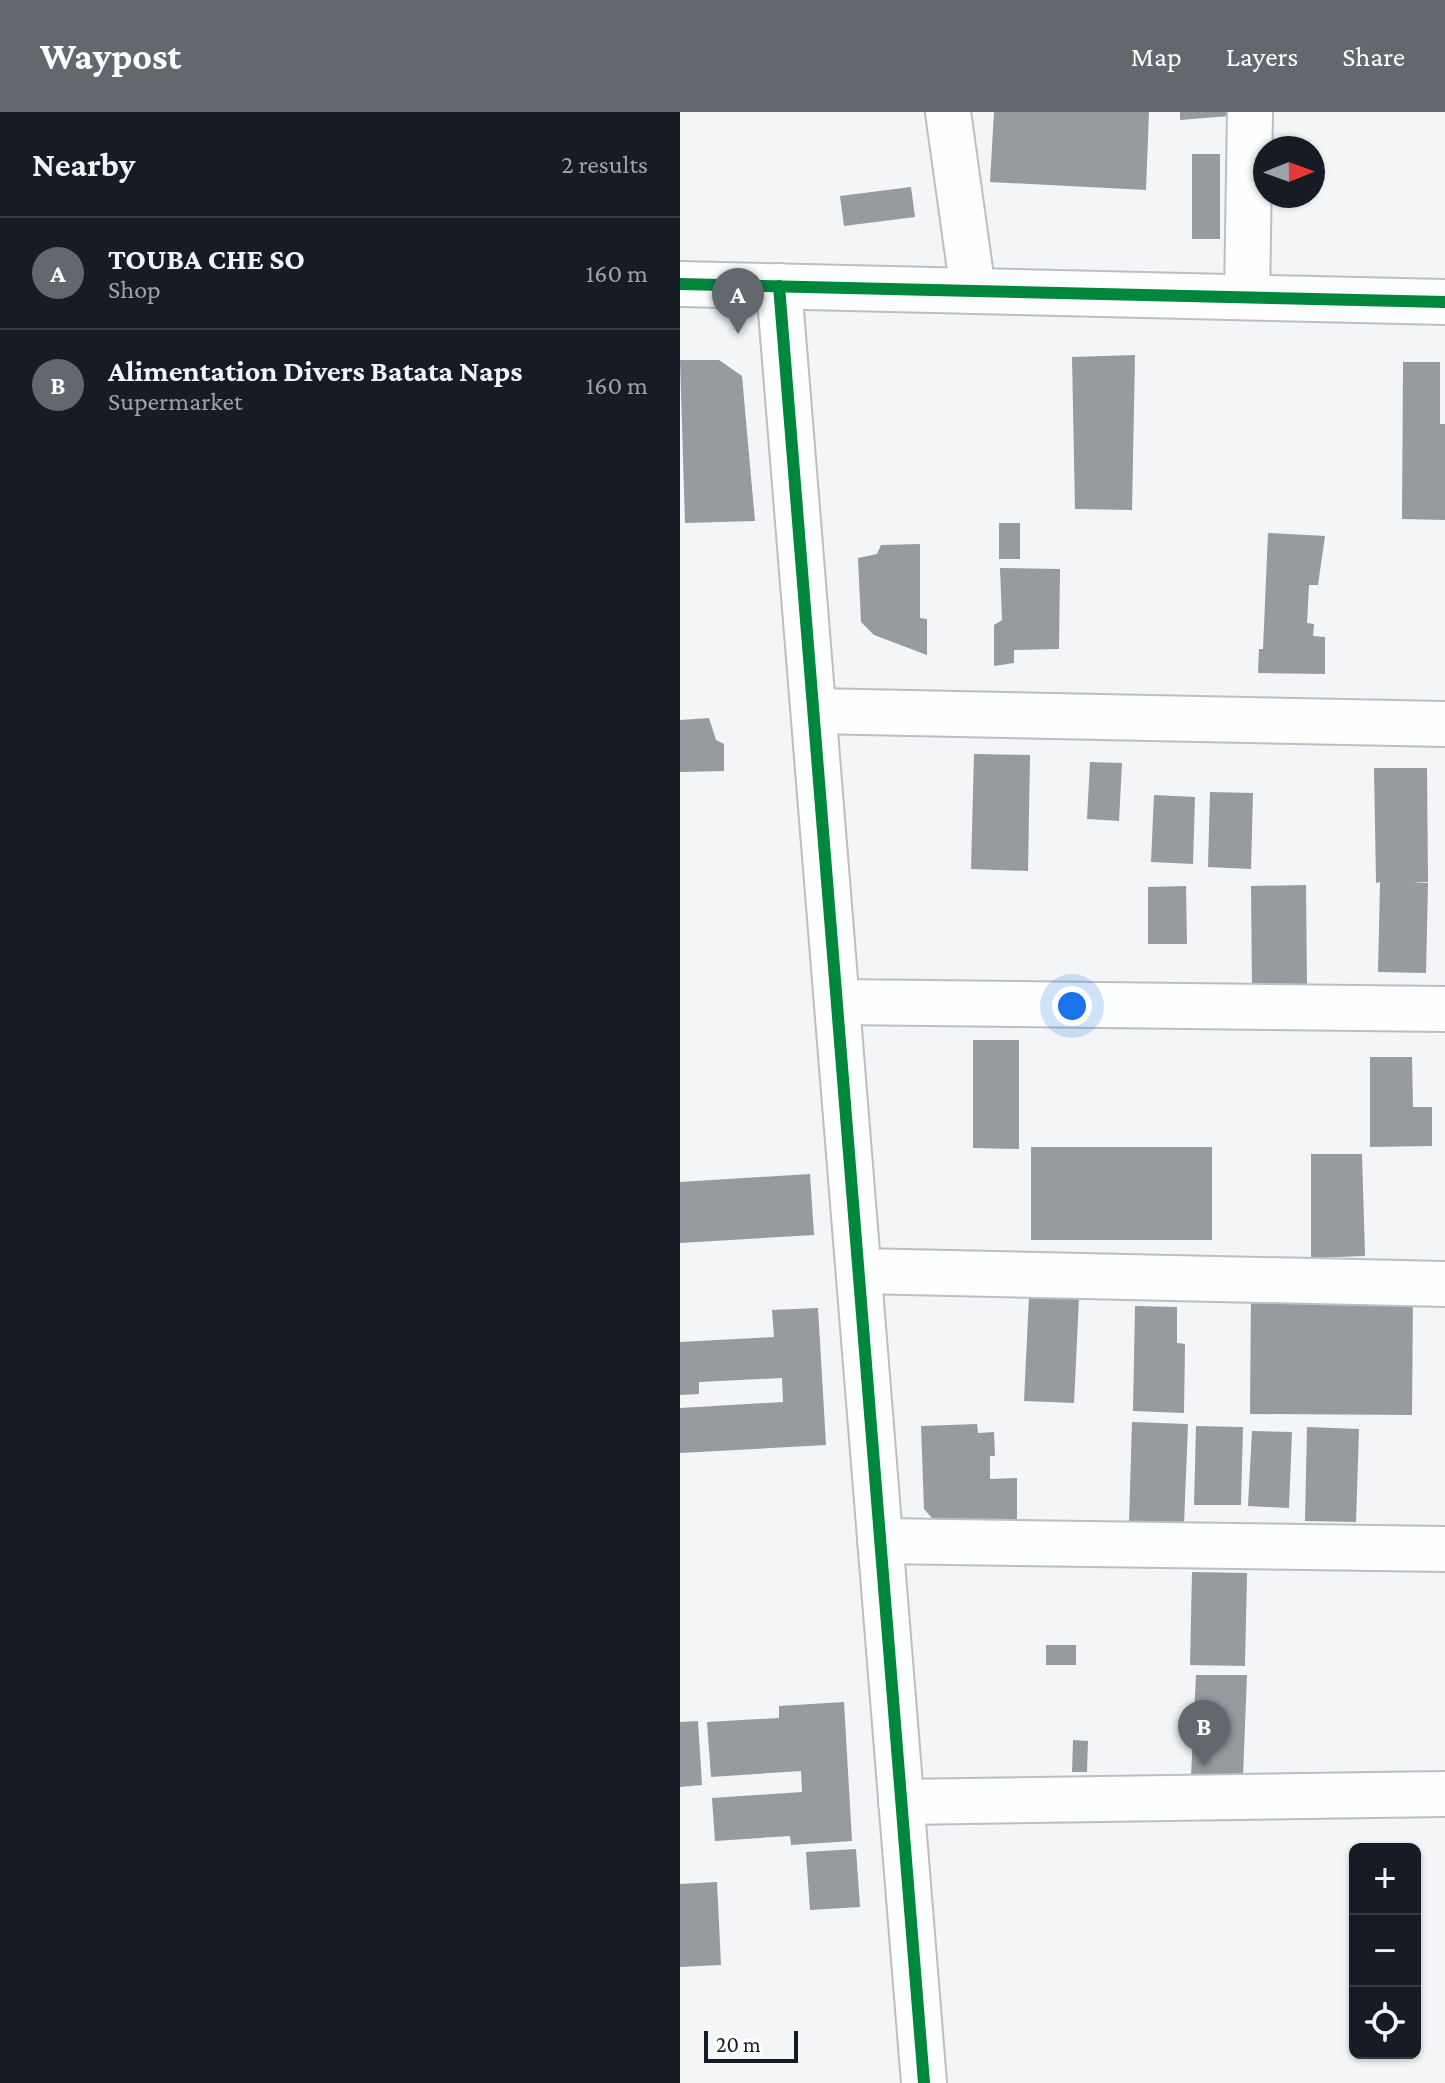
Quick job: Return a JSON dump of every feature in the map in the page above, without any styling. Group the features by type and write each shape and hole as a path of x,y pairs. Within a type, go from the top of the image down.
{"street":[{"path":"948,112 973,291"},
{"path":"1247,297 1250,112"},
{"path":"680,284 1445,302"},
{"path":"779,286 924,2083"},
{"path":"814,711 1445,724"},
{"path":"837,1002 1445,1009"},
{"path":"859,1271 1445,1284"},
{"path":"880,1541 1445,1549"},
{"path":"901,1802 1445,1794"}],"building":[{"path":"994,112 1149,112 1146,190 990,182"},
{"path":"1180,112 1230,112 1230,116 1180,120"},
{"path":"1192,154 1220,154 1220,239 1192,239"},
{"path":"911,187 915,217 844,226 840,196"},
{"path":"1135,355 1132,510 1075,509 1072,357"},
{"path":"680,360 719,360 742,376 755,521 685,523"},
{"path":"1403,362 1440,362 1440,424 1445,424 1445,520 1402,519"},
{"path":"999,523 1020,523 1020,559 999,559"},
{"path":"1268,533 1325,536 1318,585 1309,585 1307,623 1314,624 1313,636 1325,637 1325,674 1258,673 1259,649 1263,649"},
{"path":"920,544 920,618 927,619 927,655 874,635 861,622 858,558 877,554 881,545"},
{"path":"1000,568 1060,569 1059,649 1014,650 1014,663 994,666 994,625 1002,620"},
{"path":"709,718 716,740 724,744 724,771 680,772 680,720"},
{"path":"974,754 1030,755 1028,871 971,869"},
{"path":"1090,762 1122,763 1119,821 1087,819"},
{"path":"1374,768 1427,768 1428,882 1412,883 1428,883 1426,973 1378,972 1380,882 1376,883"},
{"path":"1210,792 1253,793 1251,869 1208,867"},
{"path":"1154,795 1195,797 1193,864 1151,862"},
{"path":"1306,885 1307,988 1252,989 1251,886"},
{"path":"1186,886 1187,944 1148,944 1148,887"},
{"path":"973,1040 1019,1040 1019,1149 973,1148"},
{"path":"1370,1057 1412,1057 1413,1107 1432,1107 1432,1146 1370,1147"},
{"path":"1031,1147 1212,1147 1212,1240 1031,1240"},
{"path":"1311,1154 1362,1154 1365,1256 1311,1258"},
{"path":"810,1174 814,1235 680,1243 680,1182"},
{"path":"1251,1290 1413,1292 1412,1415 1250,1414"},
{"path":"1029,1296 1079,1298 1074,1403 1024,1401"},
{"path":"1135,1306 1177,1307 1177,1343 1185,1344 1184,1413 1133,1411"},
{"path":"818,1308 826,1445 680,1453 680,1408 783,1402 782,1378 699,1382 699,1394 680,1395 680,1342 774,1337 772,1310"},
{"path":"1132,1422 1188,1424 1184,1525 1129,1523"},
{"path":"977,1424 978,1433 994,1432 995,1456 990,1456 990,1479 1017,1478 1017,1524 940,1527 924,1509 921,1426"},
{"path":"1196,1426 1243,1427 1241,1505 1194,1505"},
{"path":"1307,1427 1359,1429 1356,1522 1305,1521"},
{"path":"1252,1431 1292,1432 1289,1508 1248,1506"},
{"path":"1192,1572 1247,1573 1245,1666 1190,1665"},
{"path":"1046,1645 1076,1645 1076,1665 1046,1665"},
{"path":"1196,1675 1247,1675 1243,1776 1191,1776"},
{"path":"844,1702 852,1841 791,1845 790,1836 715,1841 712,1798 802,1792 801,1771 711,1777 707,1722 779,1718 779,1706"},
{"path":"698,1721 702,1785 680,1787 680,1722"},
{"path":"1073,1740 1088,1741 1087,1772 1072,1772"},
{"path":"856,1849 860,1907 810,1910 806,1852"},
{"path":"717,1882 721,1965 680,1967 680,1884"}],"cycle path":[{"path":"680,284 1445,302"},
{"path":"779,286 924,2083"}],"place":[{"name":"TOUBA CHE SO","path":"738,334"},
{"name":"Alimentation Divers Batata Naps","path":"1204,1766"}]}
